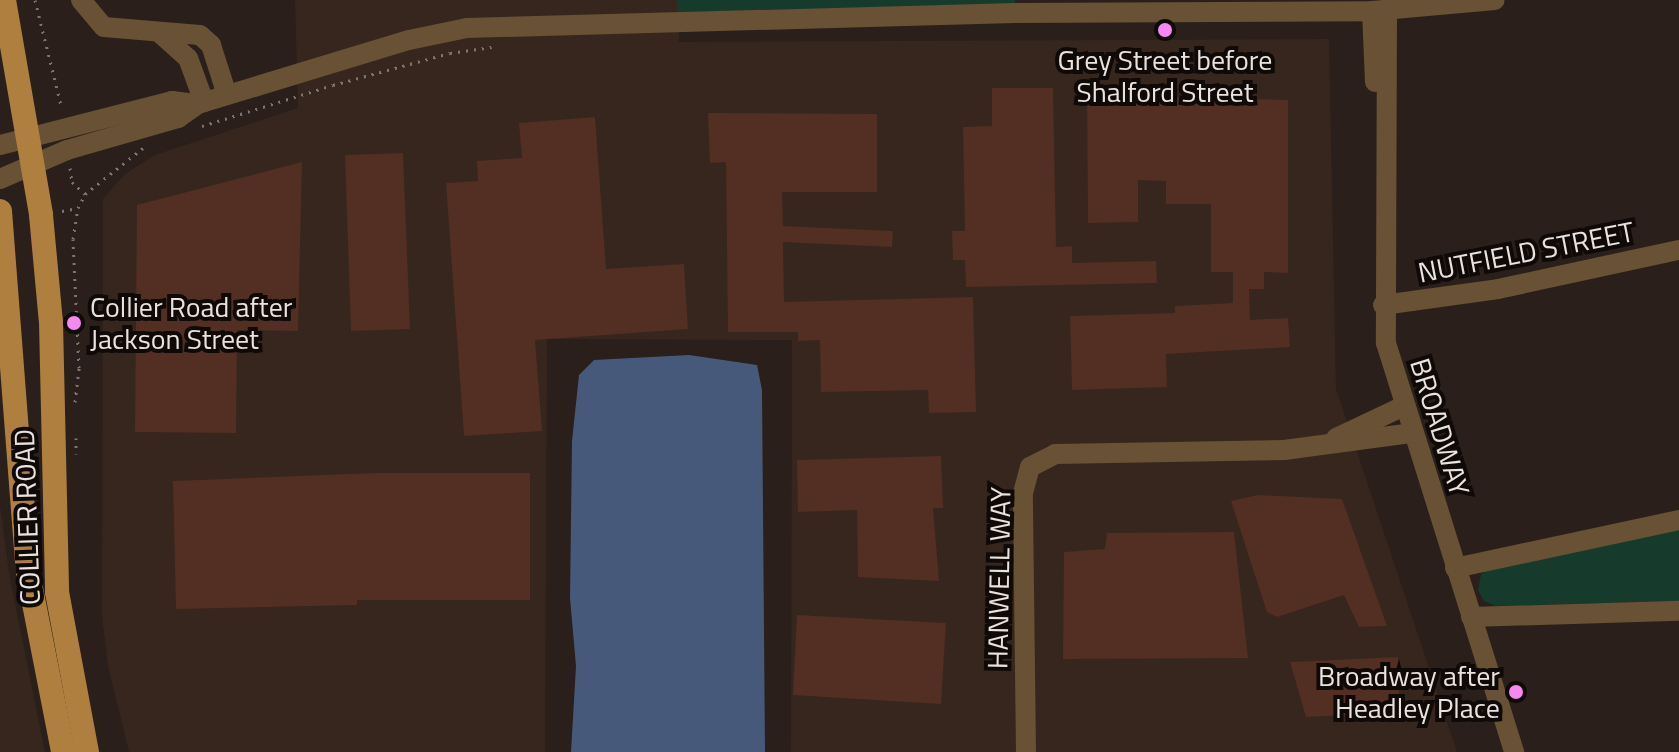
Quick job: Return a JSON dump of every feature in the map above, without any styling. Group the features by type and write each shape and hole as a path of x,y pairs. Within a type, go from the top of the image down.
{"main road":[{"name":"COLLIER ROAD","path":"4,0 35,164 51,322 57,592 87,752"},
{"name":"COLLIER ROAD","path":"0,211 28,573 63,752"}],"street":[{"path":"81,0 104,27 161,34 189,31 200,35 211,45 227,95"},
{"path":"0,179 35,164 178,118 201,103 409,40 467,28 1015,6 1380,11 1495,0"},
{"name":"BROADWAY","path":"1380,11 1385,107 1383,305 1391,373 1514,752"},
{"path":"161,34 188,58 201,103"},
{"path":"0,145 172,101 201,103"},
{"name":"NUTFIELD STREET","path":"1383,305 1498,289 1679,250"},
{"name":"HANWELL WAY","path":"1329,442 1402,407"},
{"name":"HANWELL WAY","path":"1026,752 1023,493 1030,467 1055,454 1284,450 1411,433"},
{"path":"1455,568 1679,520"},
{"path":"1471,617 1679,611"}],"path":[{"path":"35,0 60,94"},
{"path":"187,131 435,57 507,45"},
{"path":"75,405 79,368 73,239 78,208 85,194 146,146"},
{"path":"75,430 76,460"}],"shaded area":[{"path":"295,0 678,0 679,42 1329,39 1336,389 1457,752 791,752 792,340 547,339 545,752 129,752 108,666 102,616 103,199 125,174 155,155 298,108"},
{"path":"0,506 10,579 45,752 0,752"}],"green space":[{"path":"677,0 1015,0 1015,13 677,20"},
{"path":"1679,528 1679,601 1496,606 1484,601 1478,590 1481,574 1492,568"}],"water":[{"path":"689,355 757,365 762,390 765,752 571,752 576,666 570,598 572,441 579,375 594,360"}],"building":[{"path":"992,88 1053,88 1056,247 1072,246 1072,263 1156,261 1157,283 966,287 965,260 953,260 952,231 965,231 963,127 992,126"},
{"path":"1087,95 1288,100 1288,273 1264,272 1264,289 1249,289 1250,320 1288,318 1290,347 1166,354 1167,387 1072,390 1070,316 1175,313 1175,306 1233,303 1233,272 1211,272 1211,204 1166,204 1166,181 1138,180 1138,222 1088,223"},
{"path":"708,113 877,114 877,192 782,192 783,226 893,231 892,247 783,242 784,302 973,297 976,412 929,413 928,390 821,392 820,340 798,341 798,332 728,332 726,162 710,163"},
{"path":"595,117 606,269 684,264 688,329 535,340 542,431 464,436 446,183 478,181 477,161 522,158 519,123"},
{"path":"403,153 410,329 351,331 345,155"},
{"path":"302,162 298,331 237,330 236,433 135,432 137,205"},
{"path":"941,456 943,508 933,508 939,581 858,577 857,510 798,512 797,460"},
{"path":"375,473 530,473 530,600 357,600 357,605 176,609 173,481"},
{"path":"1258,495 1342,499 1387,626 1359,627 1344,595 1277,617 1267,612 1231,501"},
{"path":"1234,532 1248,658 1063,659 1064,552 1105,549 1107,533"},
{"path":"797,615 946,623 941,704 793,695"},
{"path":"1398,657 1400,712 1306,717 1290,662"}],"place":[{"name":"Grey Street before Shalford Street","path":"1165,30"},
{"name":"Collier Road after Jackson Street","path":"74,323"},
{"name":"Broadway after Headley Place","path":"1516,692"}]}
